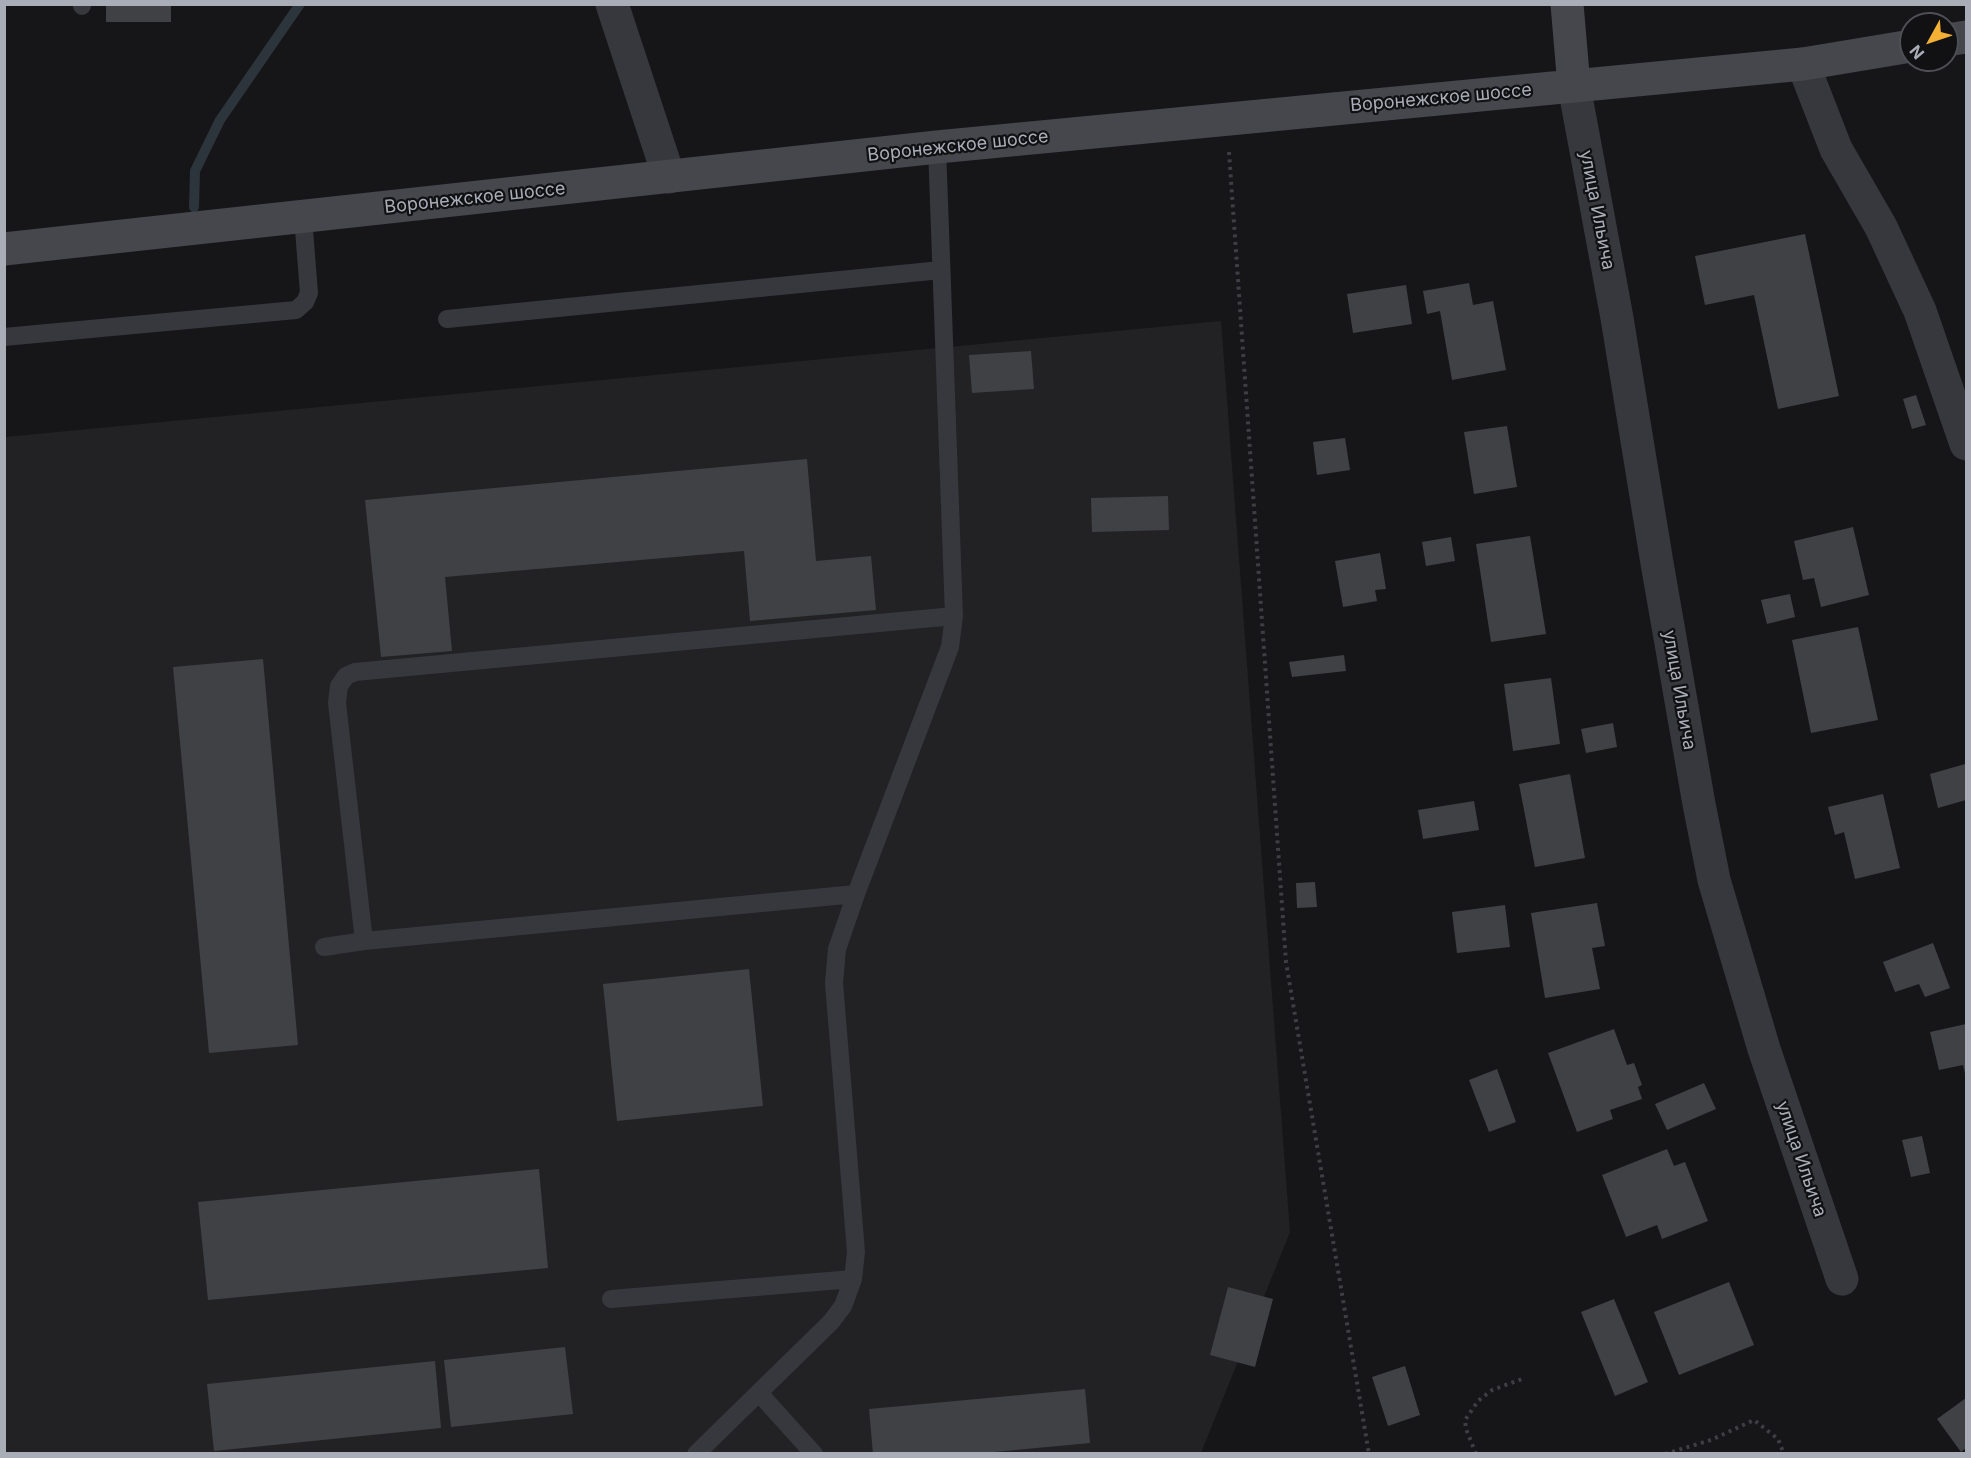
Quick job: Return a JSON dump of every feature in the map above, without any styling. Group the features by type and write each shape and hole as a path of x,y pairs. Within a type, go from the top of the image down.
{"main road":[{"path":"1567,4 1574,86"},
{"name":"Воронежское шоссе","path":"4,249 937,147 1803,64 1899,48"}],"street":[{"path":"612,4 669,177"},
{"path":"1803,64 1836,149 1881,227 1920,311 1966,444"},
{"name":"улица Ильича","path":"1574,86 1617,318 1659,574 1714,880 1764,1049 1842,1279"}],"lane":[{"path":"696,1454 831,1322 843,1306 853,1279 856,1252 834,983 837,949 950,646 954,616 937,147"},
{"path":"4,337 296,310 305,302 309,293 303,217"},
{"path":"447,319 941,270"},
{"path":"364,941 337,703 339,686 346,676 355,672 954,616"},
{"path":"324,947 364,941 856,894"},
{"path":"611,1299 853,1279"},
{"path":"759,1393 814,1454"}],"path":[{"path":"1227,119 1286,962 1369,1454"},
{"path":"1476,1454 1466,1429 1465,1420 1478,1401 1492,1390 1525,1378"},
{"path":"1665,1454 1711,1440 1754,1420 1778,1439 1784,1454"}],"shaded area":[{"path":"1221,321 1290,1232 1201,1453 5,1454 5,437"}],"building":[{"path":"106,4 171,4 171,22 106,22"},
{"path":"1805,234 1839,396 1778,409 1754,295 1705,305 1695,256"},
{"path":"1469,283 1473,305 1493,301 1506,370 1452,380 1440,311 1427,314 1423,291"},
{"path":"1406,285 1412,324 1353,333 1347,294"},
{"path":"1031,351 1034,389 972,393 969,355"},
{"path":"1916,395 1926,425 1912,429 1903,399"},
{"path":"1507,426 1517,487 1474,494 1464,432"},
{"path":"1345,438 1350,470 1317,475 1313,442"},
{"path":"807,459 816,561 871,556 876,610 750,621 744,551 445,577 452,651 381,657 365,500"},
{"path":"1168,496 1169,530 1092,532 1091,498"},
{"path":"1853,527 1869,595 1821,607 1814,578 1803,580 1794,541"},
{"path":"1530,536 1546,634 1491,642 1476,544"},
{"path":"1451,537 1455,561 1426,566 1422,542"},
{"path":"1380,553 1386,589 1375,590 1377,601 1343,607 1335,561"},
{"path":"1790,594 1795,617 1767,624 1761,600"},
{"path":"1858,627 1878,720 1811,733 1792,640"},
{"path":"1344,655 1346,671 1292,677 1289,662"},
{"path":"263,659 298,1045 209,1053 173,667"},
{"path":"1551,678 1560,744 1513,751 1504,684"},
{"path":"1613,723 1617,747 1586,753 1581,729"},
{"path":"1965,764 1966,800 1938,808 1930,774"},
{"path":"1570,774 1585,858 1535,867 1519,784"},
{"path":"1883,794 1900,868 1855,879 1844,832 1835,835 1828,807"},
{"path":"1474,801 1479,830 1423,839 1418,810"},
{"path":"1315,882 1317,907 1297,908 1296,883"},
{"path":"1597,903 1605,946 1592,948 1600,989 1545,998 1531,913"},
{"path":"1505,905 1510,947 1457,953 1452,912"},
{"path":"1933,943 1950,988 1925,997 1919,984 1895,992 1883,962"},
{"path":"749,969 763,1106 617,1121 603,984"},
{"path":"1966,1024 1966,1078 1963,1065 1939,1070 1930,1032"},
{"path":"1614,1029 1627,1065 1634,1063 1642,1085 1638,1087 1642,1099 1610,1110 1613,1119 1577,1132 1548,1053"},
{"path":"1497,1069 1516,1122 1489,1132 1469,1080"},
{"path":"1704,1083 1716,1109 1667,1130 1655,1104"},
{"path":"1922,1136 1930,1173 1911,1177 1902,1140"},
{"path":"1667,1149 1674,1166 1685,1162 1708,1221 1662,1239 1657,1225 1626,1237 1602,1175"},
{"path":"539,1169 548,1268 208,1300 198,1202"},
{"path":"1729,1282 1754,1345 1679,1375 1654,1312"},
{"path":"1228,1287 1273,1299 1255,1367 1210,1355"},
{"path":"1614,1299 1648,1382 1615,1396 1581,1312"},
{"path":"565,1347 573,1414 451,1427 444,1360"},
{"path":"435,1361 441,1428 214,1451 207,1384"},
{"path":"1405,1366 1420,1415 1388,1426 1372,1377"},
{"path":"1085,1389 1090,1443 973,1454 873,1454 869,1409"},
{"path":"1966,1398 1966,1448 1961,1452 1937,1419"}],"waterway":[{"path":"194,207 195,171 220,120 300,4"}]}
